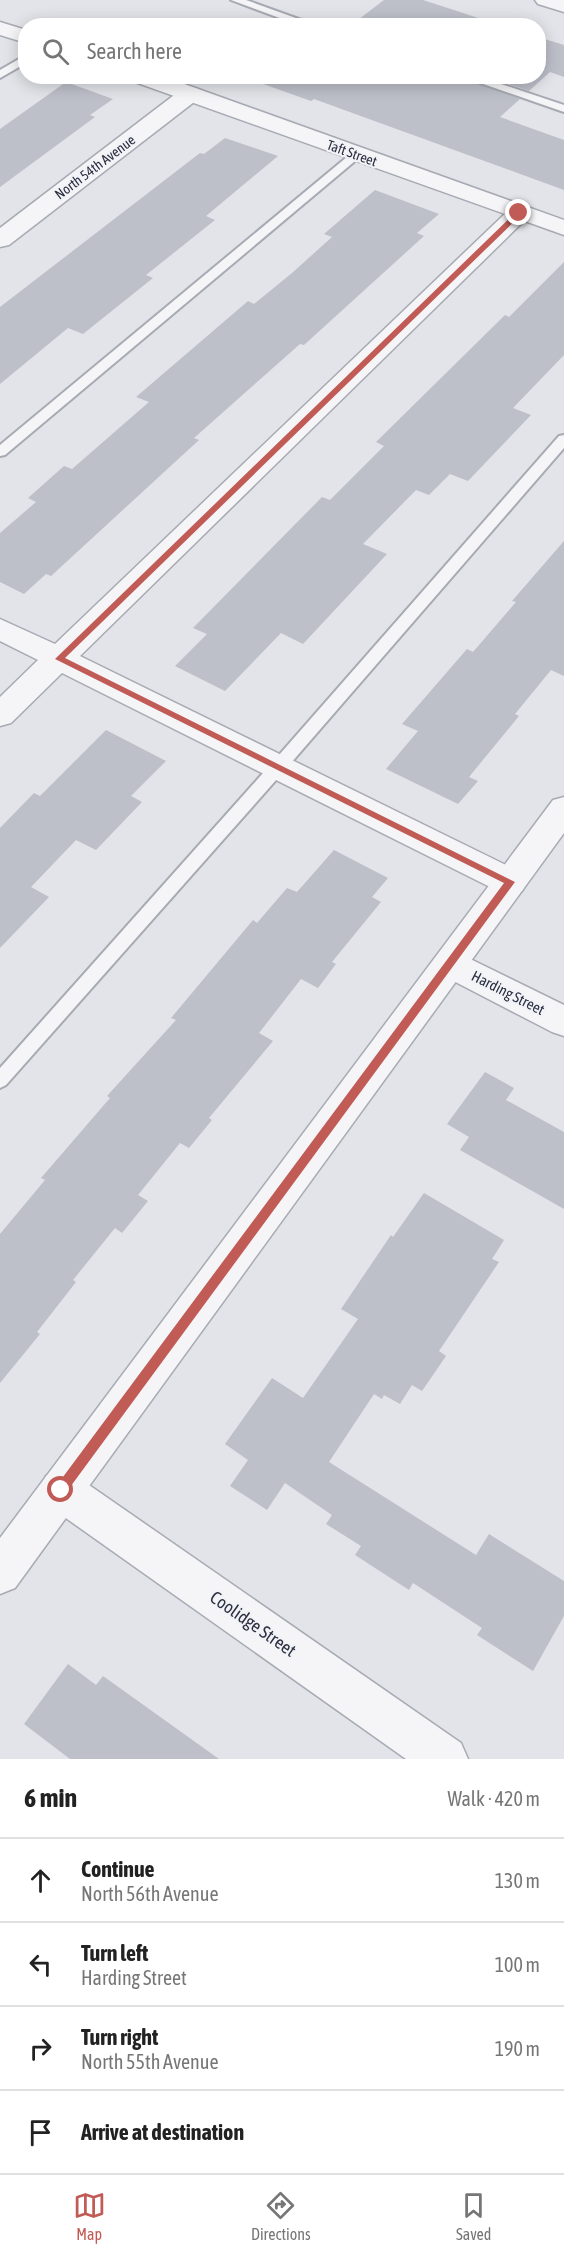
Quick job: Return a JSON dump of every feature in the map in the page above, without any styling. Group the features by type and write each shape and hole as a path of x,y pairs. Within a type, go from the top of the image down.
{"street":[{"path":"545,0 564,6"},
{"path":"0,28 18,34"},
{"name":"Taft Street","path":"162,84 564,228"},
{"name":"North 54th Avenue","path":"0,240 190,94"},
{"path":"0,715 519,213"},
{"path":"0,629 510,882"},
{"path":"6,1554 61,1490 452,964 564,809"},
{"name":"Harding Street","path":"452,964 564,1022"},
{"name":"Coolidge Street","path":"61,1490 445,1759"}],"lane":[{"path":"236,0 289,18"},
{"path":"0,75 18,63"},
{"path":"489,84 564,109"},
{"path":"0,452 357,154"},
{"path":"0,1080 278,767 564,439"}],"building":[{"path":"384,0 423,0 478,18 360,18"},
{"path":"546,39 564,45 564,77 550,72 546,76"},
{"path":"63,84 72,84 113,99 90,115 95,117 0,187 0,129"},
{"path":"263,84 480,84 520,99 500,117 564,140 564,190 314,99 311,101"},
{"path":"509,84 537,84 529,91"},
{"path":"225,138 278,156 206,216 215,220 146,275 153,278 83,334 68,328 0,384 0,307 200,153 204,154"},
{"path":"375,190 439,214 417,233 424,236 304,345 300,344 194,438 199,440 51,576 46,574 24,594 0,582 0,533 36,502 28,498 64,466 72,469 149,402 136,397 248,301 254,304 292,273 332,237 324,234"},
{"path":"564,262 564,355 513,408 531,415 468,481 450,474 429,495 416,490 363,544 387,554 303,644 281,633 225,691 175,666 207,634 193,628 322,497 330,500 384,446 376,442 505,315 509,317"},
{"path":"564,541 564,676 551,670 515,714 519,716 469,777 478,781 458,804 386,769 418,731 402,724 467,649 473,652 516,602 512,601"},
{"path":"106,730 166,761 131,796 142,802 96,850 76,840 31,887 49,897 0,948 0,828 34,793 40,796"},
{"path":"334,850 388,878 372,897 381,902 332,962 336,964 318,988 301,979 259,1033 273,1041 209,1118 212,1120 189,1148 180,1143 138,1195 148,1201 122,1233 115,1228 73,1280 76,1282 37,1332 40,1334 0,1383 0,1234 45,1180 41,1178 110,1098 107,1096 176,1020 171,1018 253,920 257,923 287,888 297,892"},
{"path":"485,1072 514,1088 506,1100 564,1132 564,1209 460,1150 469,1137 447,1124"},
{"path":"424,1193 504,1240 492,1259 499,1262 439,1351 446,1356 422,1391 412,1385 400,1404 384,1395 382,1399 374,1394 329,1462 476,1555 489,1534 564,1581 564,1616 533,1671 477,1635 482,1628 413,1583 409,1590 355,1555 361,1546 326,1524 332,1515 285,1483 267,1510 230,1486 248,1460 225,1444 272,1378 303,1398 358,1319 341,1309 391,1235 393,1237"},
{"path":"68,1664 96,1685 103,1676 219,1759 70,1759 24,1724"}],"route":[{"path":"61,1490 452,964 510,882 59,659 519,213"}]}
